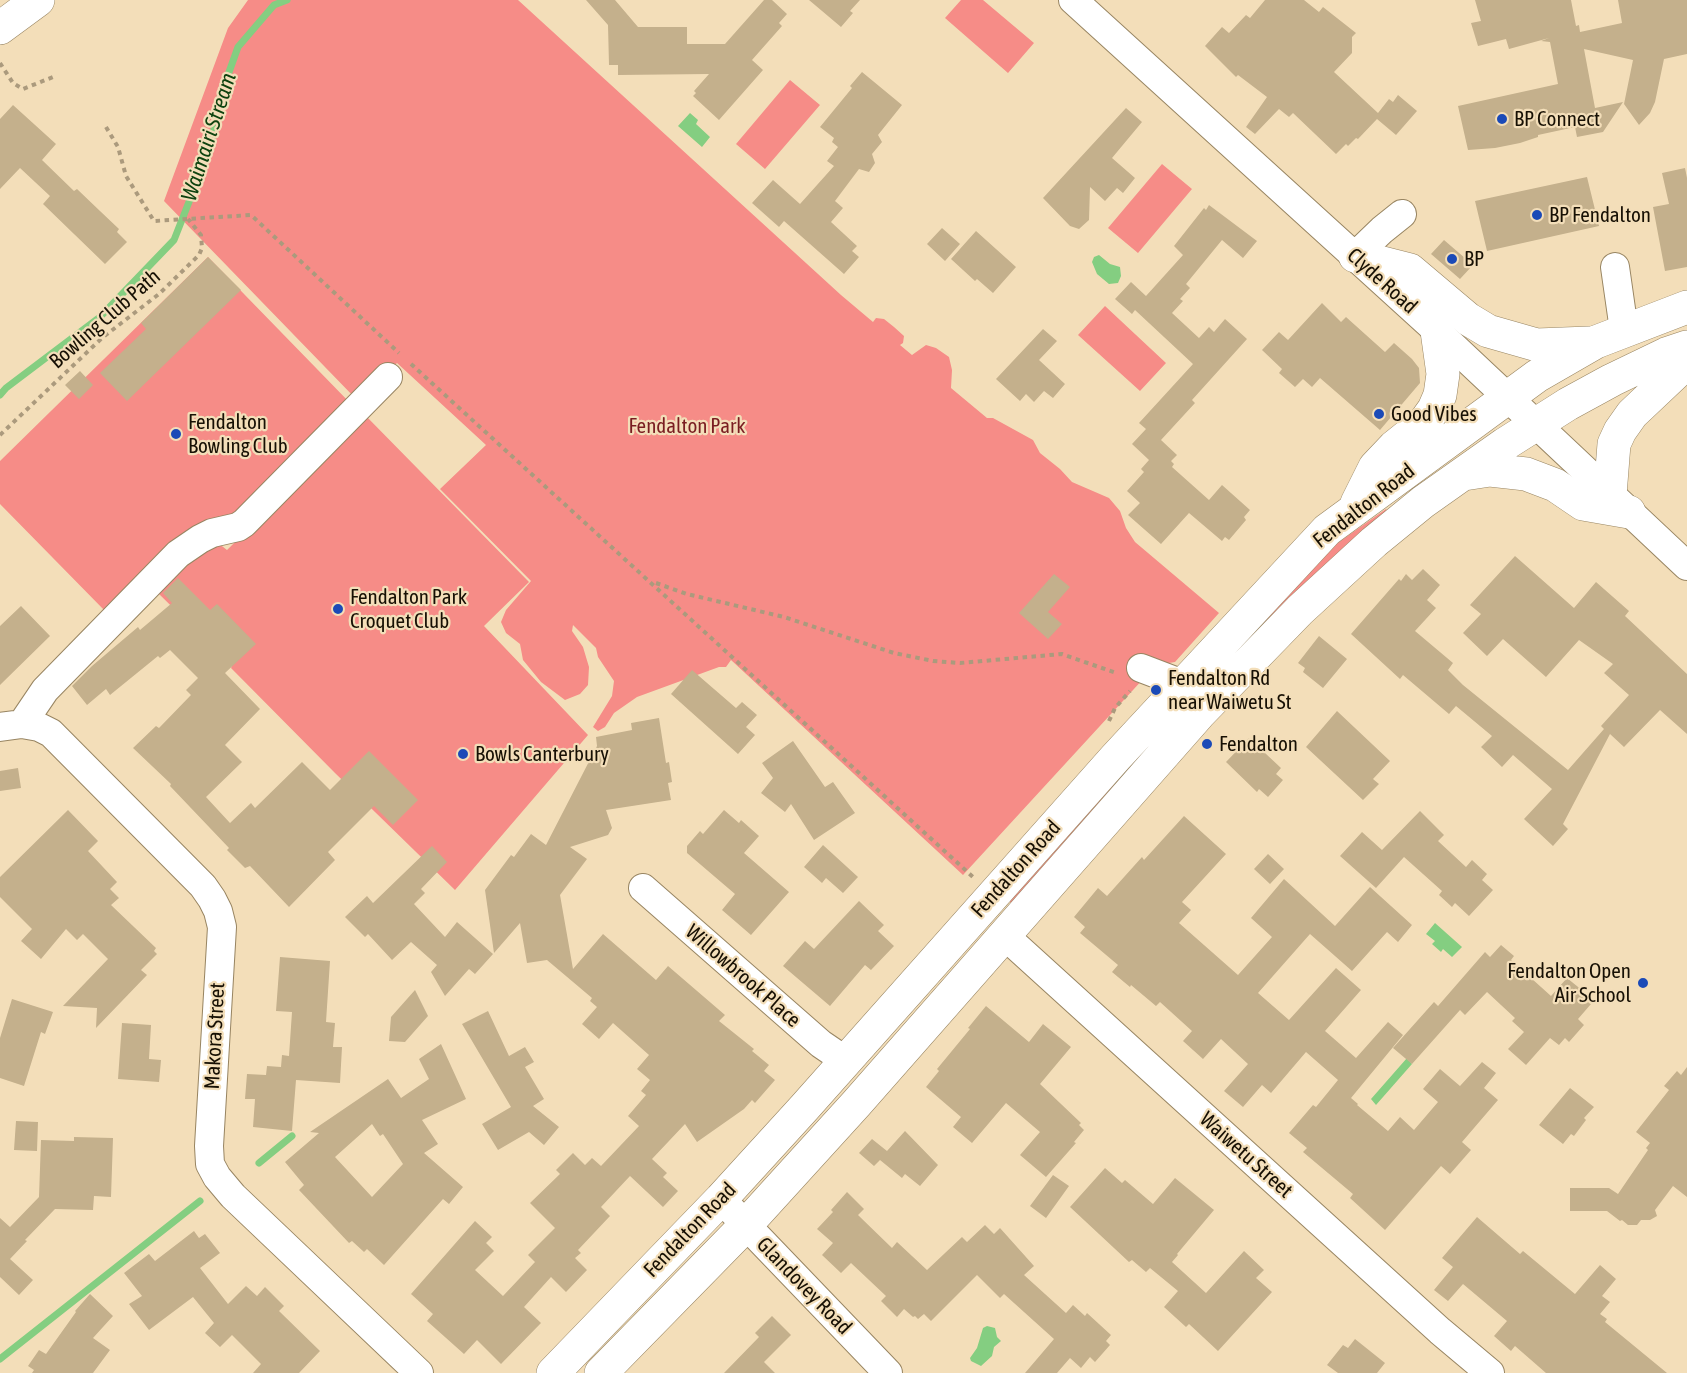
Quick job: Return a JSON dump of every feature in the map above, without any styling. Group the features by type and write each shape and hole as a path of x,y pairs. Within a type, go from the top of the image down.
{"main road":[{"path":"0,28 38,0"},
{"path":"1355,256 1410,270 1468,319 1488,330 1537,345 1610,336 1687,307"},
{"path":"1354,510 1367,460 1394,447 1424,423 1434,409 1440,395 1443,374 1437,331"},
{"name":"Fendalton Road","path":"553,1373 721,1199 1182,684 1328,530 1537,376 1610,336"},
{"name":"Fendalton Road","path":"601,1373 745,1226 880,1077 1199,714 1300,610 1374,542 1462,474 1568,404 1666,354 1687,347"},
{"path":"1462,474 1490,470 1526,474 1556,485 1583,504 1620,503 1614,444 1620,431 1632,414 1687,362"},
{"path":"906,993 940,979 988,928 997,928 1005,936"},
{"path":"804,1108 809,1120 820,1119 854,1084 880,1077"},
{"path":"617,1306 641,1332"}],"street":[{"name":"Clyde Road","path":"1073,0 1437,331 1687,566"},
{"path":"1355,256 1402,214"},
{"path":"1610,336 1615,267"},
{"path":"11,725 177,554 212,533 238,527 244,523 388,377"},
{"path":"1130,671 1182,684"},
{"name":"Makora Street","path":"11,725 39,727 51,733 203,886 212,899 222,927 209,1146 210,1164 217,1177 233,1196 419,1373"},
{"name":"Willowbrook Place","path":"643,888 821,1044 846,1061"},
{"name":"Waiwetu Street","path":"1005,936 1440,1331 1490,1373"},
{"name":"Glandovey Road","path":"721,1199 888,1373"}],"path":[{"path":"0,63 14,82 23,88 53,77"},
{"path":"106,127 118,147 126,176 153,221 250,215 976,879"},
{"name":"Bowling Club Path","path":"0,435 102,338 159,294 199,255 202,248 201,235 188,219"},
{"path":"652,582 687,594 784,617 904,655 933,661 960,663 1062,654 1130,671"}],"green space":[{"name":"Fendalton Park","path":"248,0 518,0 841,295 873,322 876,318 884,319 904,336 903,343 900,345 912,355 926,345 936,348 949,357 952,370 951,388 987,418 993,418 1033,440 1040,453 1072,482 1109,498 1120,511 1126,528 1135,542 1219,613 1175,662 1156,665 963,875 731,660 726,667 719,667 637,697 614,713 605,727 598,731 593,727 612,696 614,681 598,657 596,648 573,625 572,631 583,647 589,667 588,685 580,694 565,700 541,682 523,660 520,644 506,633 501,622 506,610 531,581 440,489 486,445 397,363 357,400 164,201 228,28"},
{"path":"961,0 983,0 1034,43 1008,73 945,18"},
{"path":"790,80 820,105 765,169 736,144"},
{"path":"1162,164 1192,189 1138,253 1108,228"},
{"name":"Fendalton Bowling Club","path":"208,257 353,406 241,514 106,612 0,504 0,461"},
{"path":"1105,306 1166,363 1140,391 1078,335"},
{"name":"Fendalton Park Croquet Club","path":"365,415 529,582 484,626 588,735 455,890 335,773 157,592 207,544 218,543 227,550"},
{"path":"1386,509 1389,513 1015,905 1004,899 1329,549"}],"shaded area":[{"path":"690,113 698,120 696,124 710,137 702,147 678,126"},
{"path":"1099,255 1110,264 1120,267 1121,276 1118,283 1109,284 1097,274 1092,262 1094,257"},
{"path":"1435,923 1462,947 1452,957 1443,949 1441,952 1432,944 1435,941 1426,934"},
{"path":"1407,1058 1412,1064 1376,1105 1371,1099"},
{"path":"987,1326 995,1328 997,1337 1001,1341 994,1347 992,1356 981,1366 971,1361 970,1358 977,1348 983,1328"}],"building":[{"path":"586,0 615,0 638,27 687,27 687,44 725,44 764,0 772,0 787,14 779,23 782,26 752,60 763,70 719,120 693,96 696,93 694,91 709,74 618,75 618,65 609,65 608,25"},
{"path":"809,0 860,0 850,11 853,13 841,27"},
{"path":"1265,0 1304,0 1319,12 1323,7 1356,33 1352,37 1352,53 1334,72 1378,113 1389,99 1393,102 1398,95 1417,111 1396,135 1377,119 1358,139 1356,138 1348,146 1346,144 1336,154 1293,113 1289,117 1279,109 1255,134 1246,127 1267,97 1238,75 1236,77 1205,46 1222,27 1229,33 1246,15 1250,18"},
{"path":"1475,0 1571,0 1576,26 1579,25 1580,32 1622,23 1618,0 1687,0 1687,54 1664,59 1655,102 1650,113 1639,125 1624,104 1633,60 1584,49 1595,108 1623,102 1603,132 1577,137 1575,127 1538,135 1538,137 1520,143 1468,150 1458,106 1558,84 1550,42 1541,41 1549,38 1509,49 1506,39 1478,46 1471,23 1481,21"},
{"path":"862,72 902,105 878,135 882,142 872,154 875,163 869,172 859,169 835,201 843,208 831,222 857,246 852,251 859,257 844,274 784,221 779,227 752,203 773,180 800,204 834,166 827,161 838,147 832,142 834,138 820,127"},
{"path":"13,105 56,144 42,160 119,229 117,232 127,242 105,264 43,204 50,196 20,168 0,189 0,119"},
{"path":"1126,108 1142,122 1112,158 1135,178 1123,193 1117,188 1105,201 1090,187 1089,220 1079,229 1070,226 1043,198"},
{"path":"1685,168 1687,267 1665,271 1653,207 1669,204 1662,173"},
{"path":"1587,177 1599,226 1487,251 1475,201"},
{"path":"1209,205 1257,241 1243,258 1222,240 1186,284 1190,288 1180,299 1183,301 1172,313 1199,338 1209,327 1214,332 1225,319 1247,339 1192,400 1195,403 1161,440 1177,455 1171,461 1174,464 1172,467 1209,500 1222,485 1250,510 1244,517 1246,520 1229,540 1225,537 1222,541 1189,513 1161,544 1128,515 1140,503 1127,491 1144,472 1141,469 1149,460 1132,444 1146,429 1139,423 1193,364 1135,310 1132,314 1115,299 1131,282 1146,296 1183,255 1174,246 1204,208 1206,210"},
{"path":"942,228 960,244 945,261 927,244"},
{"path":"976,231 1016,267 993,293 977,279 975,281 951,259"},
{"name":"BP","path":"1444,240 1473,265 1460,279 1431,254"},
{"path":"208,257 241,290 127,401 100,373 146,329 141,323"},
{"path":"1322,303 1341,322 1346,317 1385,352 1394,343 1419,368 1420,383 1380,430 1320,378 1312,387 1303,379 1295,387 1279,373 1282,369 1262,350 1279,332 1288,340"},
{"path":"1043,329 1057,341 1039,360 1065,384 1053,398 1044,391 1034,402 1026,394 1020,401 996,379"},
{"path":"80,371 93,385 79,399 65,385"},
{"path":"1515,556 1574,608 1596,582 1629,611 1625,616 1687,674 1687,734 1660,710 1624,747 1610,734 1563,824 1568,829 1553,846 1524,819 1552,789 1513,755 1502,767 1481,747 1492,736 1456,706 1449,714 1403,675 1400,679 1351,634 1399,579 1401,581 1406,574 1412,580 1423,569 1440,585 1427,600 1436,608 1415,631 1453,663 1448,670 1463,685 1568,770 1604,729 1601,726 1629,695 1604,673 1613,664 1579,640 1546,677 1503,639 1487,656 1463,633 1481,614 1470,605"},
{"path":"1054,574 1070,587 1048,612 1062,624 1048,639 1019,613"},
{"path":"178,578 210,610 217,604 256,644 225,673 260,709 225,745 242,762 206,797 230,823 251,803 255,808 302,762 330,790 369,751 418,800 393,825 374,806 328,852 335,860 289,907 250,866 245,868 227,850 229,848 170,786 171,784 133,748 156,726 159,728 191,695 186,690 198,678 170,650 160,658 158,656 110,695 106,689 87,705 72,686 138,627 140,630 172,603 163,593"},
{"path":"21,606 50,636 0,685 0,626"},
{"path":"1319,636 1347,659 1323,688 1303,672 1305,668 1298,663"},
{"path":"692,670 736,708 742,702 757,715 746,727 755,735 738,754 671,694"},
{"path":"1337,711 1390,761 1373,779 1379,784 1363,800 1306,747"},
{"path":"659,718 666,763 669,762 672,782 668,783 671,800 606,810 612,828 608,835 570,847 587,859 560,895 573,969 603,934 656,980 668,966 725,1015 719,1021 754,1049 752,1051 769,1065 764,1071 775,1080 755,1103 752,1100 744,1109 697,1142 685,1124 652,1159 667,1173 663,1177 678,1191 663,1207 630,1176 601,1207 610,1216 578,1250 581,1253 575,1258 587,1270 566,1292 551,1277 524,1307 541,1323 501,1364 477,1340 464,1354 427,1321 433,1314 411,1294 475,1221 492,1237 486,1243 494,1251 475,1270 503,1296 535,1262 528,1255 555,1228 530,1203 560,1174 556,1170 573,1153 585,1165 592,1158 601,1166 639,1126 628,1116 646,1095 641,1091 650,1080 637,1069 649,1055 613,1023 599,1039 582,1024 597,1007 590,1001 592,998 547,960 527,963 520,923 494,953 485,890 511,855 514,857 531,834 546,845 597,746 596,737 632,730 631,723"},
{"path":"1249,738 1281,768 1276,774 1283,780 1268,797 1259,789 1257,792 1226,762"},
{"path":"793,741 825,787 833,782 855,813 814,840 791,804 785,812 761,793 773,778 762,763"},
{"path":"18,768 21,788 0,791 0,771"},
{"path":"68,810 98,841 88,851 117,882 110,889 119,898 111,905 156,948 154,951 157,954 141,970 147,975 96,1028 97,1008 63,1006 108,959 83,934 77,940 66,929 41,959 21,941 32,929 0,897 0,877"},
{"path":"724,810 739,823 741,820 759,836 744,853 789,892 751,935 722,910 735,894 687,853 687,846 700,831 703,834"},
{"path":"1420,811 1444,835 1438,841 1466,867 1472,860 1487,874 1482,880 1493,890 1469,916 1455,903 1452,907 1439,895 1442,891 1404,857 1376,888 1340,856 1362,832 1382,850"},
{"path":"1184,816 1226,854 1182,902 1191,910 1179,923 1238,975 1272,937 1251,918 1284,879 1335,926 1370,887 1412,925 1398,942 1387,932 1352,971 1310,934 1258,993 1289,1020 1336,968 1361,990 1325,1031 1356,1058 1388,1022 1403,1035 1351,1098 1388,1131 1400,1117 1414,1130 1438,1102 1423,1089 1440,1069 1460,1086 1482,1062 1496,1073 1484,1088 1498,1100 1462,1142 1471,1150 1450,1174 1441,1166 1385,1230 1350,1198 1353,1194 1303,1152 1307,1148 1289,1133 1313,1105 1316,1107 1338,1080 1306,1052 1271,1093 1262,1085 1243,1107 1224,1091 1248,1064 1221,1039 1203,1059 1183,1041 1192,1031 1160,1002 1156,1006 1112,972 1118,965 1080,933 1085,927 1074,917 1098,888 1107,896 1142,857 1144,860"},
{"path":"823,845 858,877 843,893 826,878 822,883 804,867"},
{"path":"432,846 447,862 421,889 425,893 414,904 445,937 457,922 493,954 475,974 469,969 445,996 431,972 437,965 411,942 392,960 368,934 365,937 345,917 367,896 373,903"},
{"path":"1268,854 1284,869 1270,884 1254,869"},
{"path":"859,901 884,925 878,931 894,946 871,970 865,965 830,1006 783,966 805,941 814,949"},
{"path":"1501,945 1514,956 1511,960 1551,996 1567,978 1583,991 1580,994 1591,1004 1578,1019 1584,1025 1569,1042 1565,1038 1559,1045 1550,1038 1526,1065 1508,1049 1524,1032 1512,1021 1515,1018 1487,992 1465,1015 1460,1010 1412,1064 1393,1048 1434,1002 1438,1006 1485,952 1490,957"},
{"path":"280,957 330,961 326,1022 335,1023 333,1047 342,1047 340,1083 296,1080 292,1131 253,1127 255,1099 245,1099 247,1074 266,1075 267,1066 281,1067 282,1055 289,1056 292,1012 276,1011"},
{"path":"415,990 428,1016 405,1042 389,1041 391,1017"},
{"path":"12,999 53,1012 45,1034 41,1032 24,1086 0,1078 0,1038"},
{"path":"986,1006 1029,1042 1043,1024 1071,1047 1040,1084 1081,1123 1079,1125 1084,1130 1074,1142 1076,1143 1046,1177 1020,1155 1040,1132 1006,1103 972,1143 953,1127 961,1117 926,1087 939,1071 937,1069"},
{"path":"488,1011 509,1056 525,1047 534,1062 525,1067 544,1099 533,1106 559,1127 544,1145 529,1132 498,1150 482,1124 511,1107 462,1024"},
{"path":"122,1023 151,1025 149,1059 161,1060 159,1082 118,1079"},
{"path":"441,1044 466,1099 422,1120 438,1144 424,1153 463,1187 449,1204 443,1199 384,1265 367,1249 364,1252 352,1241 349,1243 299,1190 304,1185 285,1162 319,1133 310,1132 388,1079 401,1098 429,1079 419,1059","holes":["372,1124 380,1136 383,1134 403,1164 372,1197 335,1157"]},
{"path":"1687,1067 1687,1197 1673,1186 1655,1210 1657,1216 1650,1220 1641,1220 1637,1225 1628,1225 1607,1211 1570,1211 1570,1188 1609,1188 1618,1194 1648,1150 1646,1148 1650,1143 1636,1132 1669,1090 1664,1086 1677,1071 1681,1075"},
{"path":"1570,1088 1594,1107 1584,1118 1586,1120 1574,1136 1571,1134 1563,1144 1539,1125"},
{"path":"16,1121 38,1122 37,1151 14,1150"},
{"path":"905,1131 938,1165 920,1186 905,1174 902,1178 880,1160 874,1166 859,1153 872,1139 887,1151"},
{"path":"74,1137 113,1138 111,1197 94,1196 93,1210 55,1209 25,1240 27,1241 10,1259 33,1280 19,1295 0,1277 0,1218 10,1227 39,1197 41,1140 74,1141"},
{"path":"1105,1168 1122,1183 1125,1180 1153,1204 1175,1178 1214,1210 1172,1262 1206,1293 1244,1251 1264,1270 1256,1278 1272,1292 1218,1351 1189,1324 1186,1327 1164,1307 1178,1291 1150,1268 1146,1272 1132,1260 1129,1262 1070,1207"},
{"path":"1053,1175 1069,1186 1046,1218 1030,1206"},
{"path":"847,1192 864,1209 858,1215 892,1248 897,1242 927,1270 962,1237 967,1242 985,1225 994,1234 1000,1228 1034,1266 1024,1275 1066,1313 1073,1305 1085,1316 1087,1313 1111,1335 1106,1341 1110,1345 1095,1362 1090,1357 1081,1368 1070,1358 1057,1373 1025,1373 1054,1339 1004,1294 1000,1298 977,1275 931,1321 924,1314 918,1319 913,1317 904,1309 897,1317 881,1301 886,1296 851,1263 841,1273 822,1255 833,1243 817,1229"},
{"path":"1477,1217 1520,1254 1523,1251 1575,1294 1600,1265 1616,1279 1602,1296 1610,1302 1600,1314 1607,1319 1605,1322 1667,1373 1546,1373 1515,1346 1511,1351 1494,1336 1507,1321 1463,1284 1448,1301 1434,1290 1453,1267 1442,1258"},
{"path":"194,1231 199,1238 205,1234 220,1253 200,1268 228,1304 246,1286 257,1296 265,1287 284,1306 279,1311 320,1351 299,1373 253,1373 261,1364 232,1335 220,1347 205,1333 214,1323 193,1297 149,1330 129,1304 142,1296 124,1273 149,1254 155,1261"},
{"path":"90,1294 113,1316 93,1338 110,1350 93,1373 32,1373 34,1370 28,1366 39,1350 46,1354 75,1311"},
{"path":"772,1316 791,1335 764,1362 775,1373 724,1373 759,1337 755,1333"},
{"path":"1355,1339 1385,1363 1377,1373 1338,1373 1327,1365 1343,1345 1348,1348"}],"waterway":[{"name":"Waimairi Stream","path":"0,395 6,388 100,317 174,240 211,146 219,100 238,47 274,5 287,0"},
{"path":"259,1163 292,1136"},
{"path":"0,1359 200,1201"}],"place":[{"name":"BP Connect","path":"1502,119"},
{"name":"BP Fendalton","path":"1537,215"},
{"name":"BP","path":"1452,259"},
{"name":"Good Vibes","path":"1379,414"},
{"name":"Fendalton Bowling Club","path":"176,434"},
{"name":"Fendalton Park Croquet Club","path":"338,609"},
{"name":"Fendalton Rd near Waiwetu St","path":"1156,690"},
{"name":"Fendalton","path":"1207,744"},
{"name":"Bowls Canterbury","path":"463,754"},
{"name":"Fendalton Open Air School","path":"1643,983"}]}
